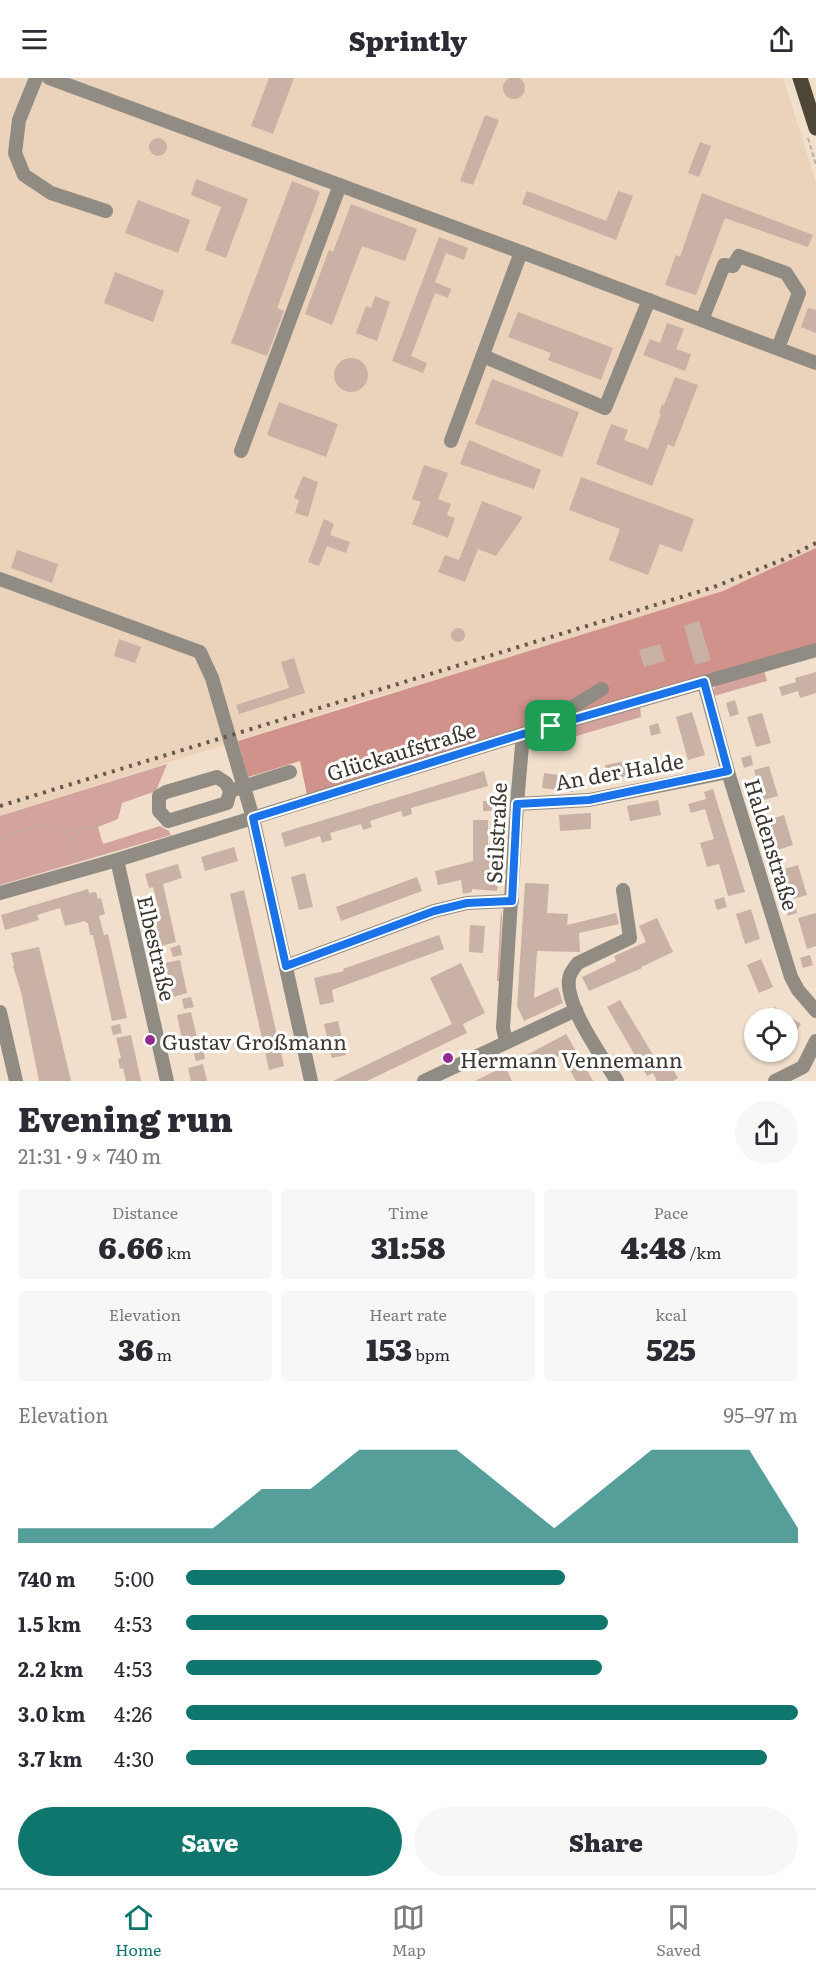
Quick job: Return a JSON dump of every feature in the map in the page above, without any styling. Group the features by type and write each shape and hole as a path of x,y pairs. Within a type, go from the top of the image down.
{"main road":[{"path":"800,78 816,128"}],"street":[{"path":"36,78 19,120 15,153 24,175 51,193 106,211"},
{"path":"49,78 816,363"},
{"path":"241,452 340,185"},
{"path":"452,441 521,252"},
{"path":"702,320 724,265 733,266 739,256 786,273 799,293 778,348"},
{"path":"483,356 605,408 649,300"},
{"path":"0,579 200,652 212,678 237,790 253,818 311,1081"},
{"name":"Glückaufstraße","path":"0,893 117,860 523,734 816,650"},
{"name":"Haldenstraße","path":"704,682 728,771 791,977 798,990 816,1011"},
{"path":"551,726 564,712 602,689"},
{"name":"Seilstraße","path":"506,1041 503,1028 523,734"},
{"path":"237,790 217,777 159,796 159,811 168,821 227,803 237,790 290,771"},
{"name":"An der Halde","path":"517,804 589,800 728,771"},
{"name":"Elbestraße","path":"117,860 167,1081"},
{"path":"617,1081 576,1010 569,986 572,970 578,963 588,956 630,938 623,890"},
{"path":"286,966 441,909 467,903 512,901"},
{"path":"424,1081 448,1076 506,1041 576,1010"},
{"path":"0,1012 16,1081"},
{"path":"775,1081 803,1067 816,1041"}],"path":[{"path":"0,837 33,827 56,827 64,830 98,827"},
{"path":"64,830 81,870"}],"shaded area":[{"path":"0,78 783,78 816,182 816,548 723,591 523,654 362,701 0,816"},
{"path":"816,548 816,644 307,795 300,761 248,777 238,741 723,591"},
{"path":"764,670 767,681 714,696 712,692 716,685"},
{"path":"640,706 641,717 532,749 528,747 539,736"},
{"path":"167,764 156,791 122,803 118,819 98,827 103,844 160,826 169,831 171,835 0,885 0,816"},
{"path":"501,910 499,981 497,981"}],"building":[{"path":"514,77 522,80 525,88 522,96 514,99 506,96 503,88 506,80"},
{"path":"269,78 294,78 273,134 251,126"},
{"path":"485,115 499,120 473,185 460,181"},
{"path":"154,138 162,138 167,143 165,154 154,156 149,151 149,143"},
{"path":"700,142 711,146 699,177 688,173"},
{"path":"196,179 248,199 226,258 205,250 221,207 191,195"},
{"path":"292,181 320,192 277,308 284,311 267,356 231,343"},
{"path":"527,191 606,221 618,191 633,196 616,240 522,204"},
{"path":"702,193 813,235 808,247 725,218 696,295 665,285 676,255 680,257"},
{"path":"138,200 190,220 178,253 125,233"},
{"path":"351,204 417,229 405,261 362,246 332,325 305,314 329,250 333,252"},
{"path":"439,237 468,248 464,260 446,253 435,282 451,289 448,298 435,293 411,356 427,363 423,373 392,361"},
{"path":"115,272 164,291 153,322 104,303"},
{"path":"375,296 390,302 377,341 356,333 366,306 371,308"},
{"path":"808,308 816,310 816,333 801,327"},
{"path":"518,312 613,348 601,380 548,360 551,353 508,337"},
{"path":"667,323 684,329 676,349 691,354 685,371 643,355 650,339 660,343"},
{"path":"351,358 363,363 368,375 363,387 351,392 339,387 334,375 339,363"},
{"path":"675,377 698,385 674,447 668,444 652,486 596,464 611,424 628,430 624,440 648,449 661,414 659,413 662,404 664,405"},
{"path":"492,379 579,412 562,457 475,424"},
{"path":"279,402 338,424 326,457 267,435"},
{"path":"469,440 541,470 534,489 460,464"},
{"path":"424,465 448,473 438,499 451,504 447,515 455,518 448,538 412,524 421,502 412,499"},
{"path":"303,476 318,482 308,517 295,513 299,500 294,498"},
{"path":"581,477 694,519 682,552 660,544 648,575 609,560 620,529 569,510"},
{"path":"482,501 523,517 496,556 478,549 465,582 438,572 445,555 459,560"},
{"path":"324,519 334,524 330,535 350,542 346,553 327,546 319,566 308,562"},
{"path":"17,550 58,564 52,583 11,568"},
{"path":"699,621 711,660 695,665 684,626"},
{"path":"455,628 461,628 465,635 461,642 455,642 451,638 451,632"},
{"path":"119,639 141,647 135,663 114,656"},
{"path":"660,644 665,661 644,667 639,650"},
{"path":"294,658 305,693 239,714 236,705 289,688 281,662"},
{"path":"816,672 816,693 800,698 798,691 782,696 779,687 796,682 795,678"},
{"path":"735,700 739,714 730,717 726,703"},
{"path":"692,712 705,755 688,760 676,717"},
{"path":"762,713 771,743 756,747 747,717"},
{"path":"658,723 661,733 651,736 649,726"},
{"path":"751,755 753,765 744,768 741,758"},
{"path":"636,759 639,774 608,780 605,765"},
{"path":"769,766 778,796 763,800 754,770"},
{"path":"484,771 488,786 411,808 412,814 403,817 401,811 370,821 372,827 363,830 361,824 330,833 332,840 322,843 320,836 285,847 281,833"},
{"path":"544,773 575,777 573,792 542,788"},
{"path":"713,789 745,892 728,896 719,864 707,867 700,843 714,839 705,809 691,813 688,804 706,799 704,792"},
{"path":"658,800 661,815 630,821 627,806"},
{"path":"483,801 492,801 492,811 483,811"},
{"path":"765,805 768,815 759,818 756,808"},
{"path":"591,813 591,829 560,831 559,815"},
{"path":"784,815 793,845 778,850 769,820"},
{"path":"473,820 488,820 488,860 492,860 491,870 495,870 494,880 498,880 497,891 472,889 472,892 463,894 461,880 438,885 435,871 473,861"},
{"path":"234,847 238,861 205,871 201,857"},
{"path":"780,855 783,864 773,867 770,857"},
{"path":"178,864 182,878 163,884 176,942 161,946 154,912 159,911 153,887 149,888 145,874"},
{"path":"798,865 807,895 793,899 784,869"},
{"path":"305,873 313,907 299,910 291,877"},
{"path":"417,877 422,891 341,921 336,907"},
{"path":"525,883 549,884 547,913 568,914 567,925 616,913 619,924 579,933 580,952 537,951 534,998 558,987 563,1003 524,1021 517,1006"},
{"path":"88,889 89,893 96,892 98,899 101,898 105,914 99,916 104,935 108,934 127,1018 112,1021 93,935 90,935 88,923 85,921 65,926 60,908 37,915 39,920 5,930 1,915"},
{"path":"244,890 284,1066 269,1070 230,894"},
{"path":"724,897 727,907 717,910 714,900"},
{"path":"795,904 797,913 788,916 785,907"},
{"path":"751,909 760,939 745,944 736,914"},
{"path":"816,913 816,946 807,949 798,918"},
{"path":"657,918 673,952 589,991 582,977 616,961 614,956 646,942 639,926"},
{"path":"470,925 485,926 483,953 469,952"},
{"path":"439,935 444,949 332,990 334,1002 320,1005 314,978 344,971 343,969"},
{"path":"180,945 182,955 173,957 170,948"},
{"path":"39,947 71,1081 39,1081 11,953"},
{"path":"810,955 813,965 803,968 800,958"},
{"path":"761,959 773,987 759,993 747,965"},
{"path":"180,960 187,993 173,997 165,963"},
{"path":"461,963 485,1013 463,1024 467,1033 367,1081 333,1081 452,1024 430,978"},
{"path":"191,997 194,1007 184,1009 182,999"},
{"path":"620,1000 661,1068 675,1060 679,1068 674,1071 678,1078 673,1081 657,1081 653,1073 647,1076 607,1007"},
{"path":"191,1012 199,1046 184,1049 177,1015"},
{"path":"338,1021 346,1055 332,1058 325,1037 327,1037 324,1024"},
{"path":"120,1024 122,1033 113,1035 111,1026"},
{"path":"566,1034 593,1081 576,1081 561,1055 530,1071 523,1057"},
{"path":"131,1035 141,1081 126,1081 123,1068 120,1069 118,1059 121,1058 116,1038"},
{"path":"203,1049 205,1059 196,1061 193,1051"},
{"path":"203,1064 207,1081 191,1081 188,1068"},
{"path":"505,1066 512,1081 475,1081"}],"railway":[{"path":"0,806 714,587 782,560 816,543"}],"place":[{"name":"Gustav Großmann","path":"150,1040"},
{"name":"Hermann Vennemann","path":"448,1058"}],"route":[{"path":"704,682 728,771 589,800 517,804 512,901 489,901 449,906 286,966 253,818 551,726 704,682"}]}
